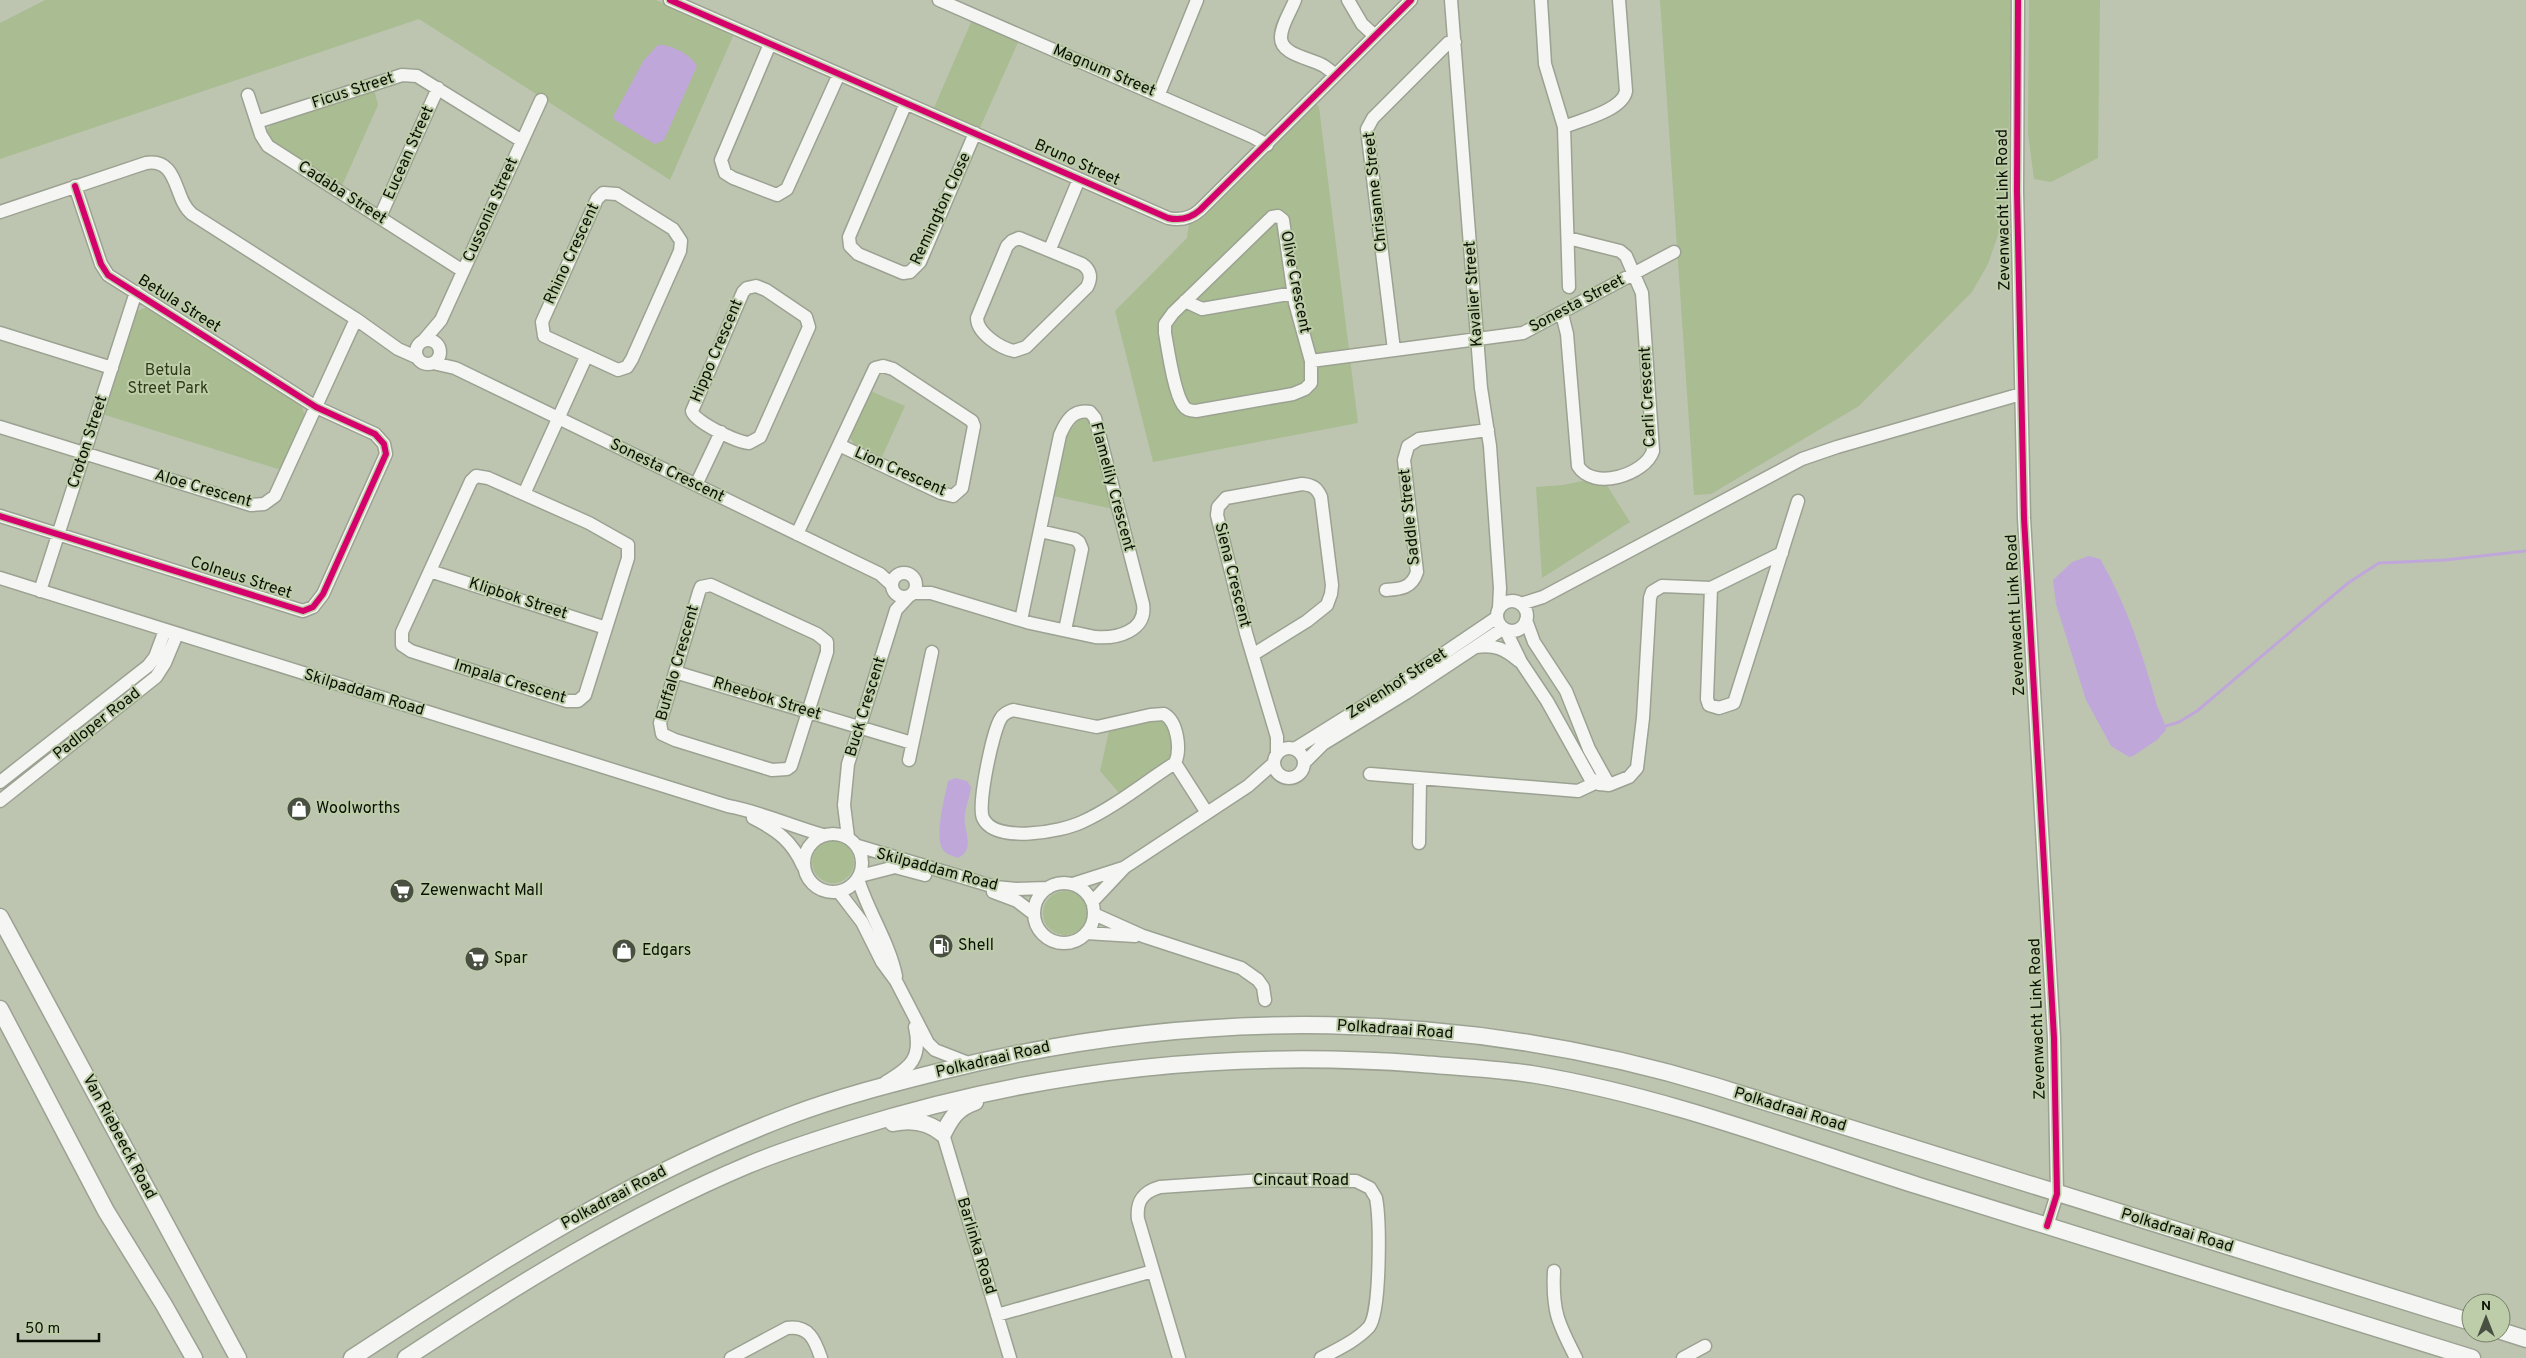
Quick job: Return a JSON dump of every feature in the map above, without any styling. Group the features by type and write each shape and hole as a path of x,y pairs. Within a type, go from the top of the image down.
{"main road":[{"name":"Van Riebeeck Road","path":"0,917 238,1358"},
{"path":"0,1009 106,1211 194,1358"},
{"name":"Polkadraai Road","path":"352,1358 529,1244 666,1170 776,1121 870,1090 970,1064 1106,1037 1228,1025 1375,1026 1510,1040 1571,1050 1672,1073 2461,1319"},
{"name":"Polkadraai Road","path":"406,1358 489,1303 638,1217 752,1163 811,1142 912,1111 1049,1080 1144,1066 1275,1059 1378,1061 1526,1073 1588,1085 1669,1105 2047,1226 2472,1358"},
{"path":"811,1142 845,1136 900,1122 929,1124 943,1134 954,1114 964,1106 1020,1092 1049,1080"},
{"path":"223,1332 245,1358"},
{"path":"2511,1334 2526,1339"}],"street":[{"name":"Magnum Street","path":"939,0 1158,94 1267,145"},
{"path":"1158,94 1197,0"},
{"path":"1295,0 1281,35 1283,46 1288,51 1323,66 1336,75"},
{"path":"1348,0 1362,24 1375,36"},
{"name":"Bruno Street","path":"676,1 1168,218 1183,219 1200,210 1411,0"},
{"name":"Kavalier Street","path":"1451,0 1477,340 1488,430 1501,622"},
{"path":"1541,0 1546,71 1564,127 1569,287"},
{"path":"1564,127 1616,106 1624,100 1626,91 1619,0"},
{"name":"Zevenwacht Link Road","path":"2018,0 2016,191 2024,518 2054,1038 2057,1194 2047,1226"},
{"name":"Chrisanne Street","path":"1394,350 1367,129 1373,118 1448,43 1455,42"},
{"path":"770,44 721,160 725,173 733,178 777,195 787,189 839,74"},
{"name":"Ficus Street","path":"257,122 402,75 417,76 522,141"},
{"name":"Eucean Street","path":"380,217 438,88"},
{"name":"Cadaba Street","path":"248,95 261,135 268,146 463,271"},
{"name":"Cussonia Street","path":"419,347 441,320 541,100"},
{"name":"Remington Close","path":"906,103 849,237 850,246 858,254 903,273 914,269 920,262 976,133"},
{"path":"0,212 146,163 163,165 172,174 187,210 394,344 398,349 419,347 437,353"},
{"path":"1050,249 1080,179"},
{"name":"Betula Street","path":"75,186 103,268 112,278 316,407"},
{"name":"Rhino Crescent","path":"603,193 612,193 673,229 680,237 681,245 630,364 618,370 586,357 544,336 542,322 597,199 603,193"},
{"name":"Olive Crescent","path":"1278,216 1283,220 1294,293 1311,361 1311,383 1305,390 1292,394 1188,411 1182,404 1176,386 1165,333 1165,324 1185,301 1272,217 1278,216"},
{"path":"1023,238 1050,249 1085,266 1090,276 1089,284 1026,347 1018,351 1009,350 980,330 977,322 978,314 1012,241 1023,238"},
{"name":"Carli Crescent","path":"1562,314 1567,334 1578,466 1588,474 1612,479 1621,478 1646,461 1651,455 1653,446 1642,293 1626,256 1620,250 1568,238"},
{"name":"Sonesta Street","path":"1311,361 1523,333 1562,314 1674,252"},
{"name":"Hippo Crescent","path":"756,286 766,290 806,316 808,327 760,437 753,442 745,443 721,432 696,418 692,414 692,408 743,292 747,288 756,286"},
{"name":"Croton Street","path":"40,590 136,292"},
{"path":"1185,301 1202,310 1294,293"},
{"name":"Aloe Crescent","path":"0,427 251,505 258,505 274,496 356,319"},
{"name":"Cussonia Street","path":"437,353 441,320"},
{"path":"0,333 112,368"},
{"path":"419,347 424,363 437,353"},
{"name":"Sonesta Crescent","path":"437,353 455,368 880,574 894,584"},
{"path":"524,494 560,419 586,357"},
{"name":"Lion Crescent","path":"796,534 872,371 879,366 893,369 972,421 974,426 962,488 953,496 941,493 839,444"},
{"path":"1501,622 1516,603 1543,597 1802,460 1831,449 2021,394"},
{"name":"Colneus Street","path":"0,516 296,610 308,609 317,603 323,594 386,454 384,444 375,434 316,407"},
{"name":"Flamelily Crescent","path":"1082,410 1090,412 1096,418 1144,611 1140,625 1133,630 1110,636 1095,637 1021,620 1040,531 1060,435 1065,423 1074,414 1082,410"},
{"name":"Saddle Street","path":"1386,590 1406,587 1413,581 1417,572 1404,460 1405,450 1415,440 1488,430"},
{"path":"696,485 721,432"},
{"name":"Impala Crescent","path":"482,476 524,494 589,523 628,545 628,558 585,695 573,702 411,652 402,645 401,635 474,478 482,476"},
{"name":"Siena Crescent","path":"1254,654 1320,612 1331,594 1321,497 1311,485 1302,484 1226,498 1218,508 1217,515 1254,654 1277,737 1275,759"},
{"path":"1711,588 1707,699 1709,705 1719,708 1734,703 1798,501"},
{"path":"1040,531 1075,539 1082,549 1065,630"},
{"path":"1370,774 1420,780 1578,791 1595,782 1609,785 1629,777 1636,768 1643,718 1650,598 1652,592 1662,586 1711,588 1782,553"},
{"name":"Klipbok Street","path":"430,572 606,628"},
{"path":"913,591 911,574 904,572 894,584 902,597 913,591 931,593 1021,620"},
{"name":"Skilpaddam Road","path":"0,578 728,806 758,812 793,826 826,834"},
{"name":"Buck Crescent","path":"844,805 848,764 896,610 894,584"},
{"name":"Buffalo Crescent","path":"716,586 824,638 827,652 808,712 791,766 778,771 675,740 662,734 660,723 701,588 716,586"},
{"path":"1500,588 1516,603 1527,618 1534,642 1566,691 1589,749 1609,785"},
{"name":"Buck Crescent","path":"896,610 913,591"},
{"path":"1501,622 1519,629 1543,597"},
{"path":"1501,622 1521,662 1595,782"},
{"name":"Zevenhof Street","path":"1248,786 1282,777 1289,779 1296,777 1302,772 1305,762 1323,744 1406,693 1472,647 1501,622"},
{"name":"Zevenhof Street","path":"1073,884 1124,867 1248,786 1275,759 1501,622"},
{"name":"Padloper Road","path":"0,782 148,666 171,632"},
{"name":"Padloper Road","path":"0,801 156,677 165,663 171,632"},
{"path":"1472,647 1494,646 1504,649 1521,662"},
{"path":"909,760 932,652"},
{"name":"Rheebok Street","path":"675,672 912,743"},
{"path":"1175,763 1082,822 1065,828 1018,834 994,828 986,823 982,815 984,787 996,728 1004,714 1013,710 1096,727 1150,715 1164,714 1170,719 1177,741 1178,750 1175,763 1207,813"},
{"path":"1277,737 1292,748 1305,762"},
{"path":"1275,759 1282,777"},
{"path":"1419,844 1420,780"},
{"path":"826,834 848,837 858,846 862,856 863,866 859,877 852,885 839,892 826,892 816,887 809,880 804,868 806,852 816,839 826,834 837,823 844,805"},
{"path":"844,805 848,837"},
{"name":"Skilpaddam Road","path":"728,806 773,828 793,846 804,868"},
{"name":"Skilpaddam Road","path":"858,846 995,887 1016,889 1048,888"},
{"name":"Zevenhof Street","path":"1093,908 1124,867"},
{"name":"Skilpaddam Road","path":"859,877 886,868 901,868 1005,896 1034,914"},
{"path":"859,877 866,904 892,959 896,981"},
{"path":"1143,936 1086,933 1072,942 1056,942 1046,937 1039,929 1034,914 1038,899 1048,888 1063,883 1073,884 1086,893 1093,908 1143,936 1241,968 1258,980 1265,1000"},
{"path":"839,892 862,922 882,962 896,981 928,1043 936,1050 970,1064"},
{"path":"1086,933 1093,908"},
{"path":"870,1090 905,1070 916,1056 918,1042 913,1016"},
{"name":"Barlinka Road","path":"943,1134 1010,1358"},
{"name":"Cincaut Road","path":"1179,1358 1137,1211 1139,1202 1148,1191 1160,1187 1263,1180 1356,1181 1364,1184 1374,1193 1378,1207 1377,1305 1370,1325 1357,1338 1321,1358"},
{"path":"997,1315 1153,1271"},
{"path":"1554,1271 1553,1301 1556,1314 1576,1358"},
{"path":"732,1358 787,1328 794,1327 802,1329 814,1338 821,1358"},
{"path":"1683,1358 1705,1346"}],"green space":[{"path":"45,0 656,0 734,34 670,180 419,19 0,159 0,23"},
{"path":"1660,0 2011,0 2008,206 1988,264 1972,292 1859,406 1711,494 1694,495"},
{"path":"2029,0 2100,0 2098,158 2051,182 2034,179 2028,133"},
{"path":"972,20 1019,40 979,130 933,110"},
{"path":"374,89 378,105 341,188 270,143 267,130 274,122"},
{"path":"1315,103 1319,107 1358,423 1153,462 1115,311 1187,238 1189,223 1202,217"},
{"name":"Betula Street Park","path":"147,307 301,404 305,416 281,470 102,414 135,312"},
{"path":"868,390 905,406 881,459 856,447 849,436"},
{"path":"1086,419 1091,422 1113,509 1053,496 1065,438 1078,420"},
{"path":"1582,481 1606,484 1630,522 1542,578 1536,487 1563,485"},
{"path":"1154,719 1160,720 1167,726 1174,751 1169,761 1119,793 1100,771 1109,731"},
{"path":"833,841 848,847 854,862 848,877 833,883 818,877 812,862 818,847"},
{"path":"1065,891 1077,895 1083,901 1087,913 1083,925 1077,931 1065,935 1053,931 1047,925 1043,913 1047,901 1053,895"}],"shaded area":[{"path":"658,45 669,46 680,51 697,66 664,140 655,144 613,117 644,60"},
{"path":"2089,556 2100,559 2118,593 2139,646 2166,730 2157,740 2129,757 2111,746 2086,700 2056,604 2053,580 2072,562"},
{"path":"955,778 967,781 971,787 965,820 968,844 964,854 958,858 944,851 940,837 941,818 948,781"}],"waterway":[{"path":"2166,726 2179,722 2197,711 2348,583 2379,563 2445,560 2526,551"}],"cycle path":[{"path":"670,0 1168,218 1177,219 1189,217 1200,210 1411,0"},
{"path":"2018,0 2017,191 2024,518 2054,1038 2057,1194 2047,1226"},
{"path":"0,516 303,611 313,607 323,594 386,454 384,444 375,434 316,407 108,275 101,264 75,186"}],"place":[{"name":"Woolworths","path":"299,809"},
{"name":"Zewenwacht Mall","path":"402,891"},
{"name":"Shell","path":"941,946"},
{"name":"Edgars","path":"624,951"},
{"name":"Spar","path":"477,959"}]}
